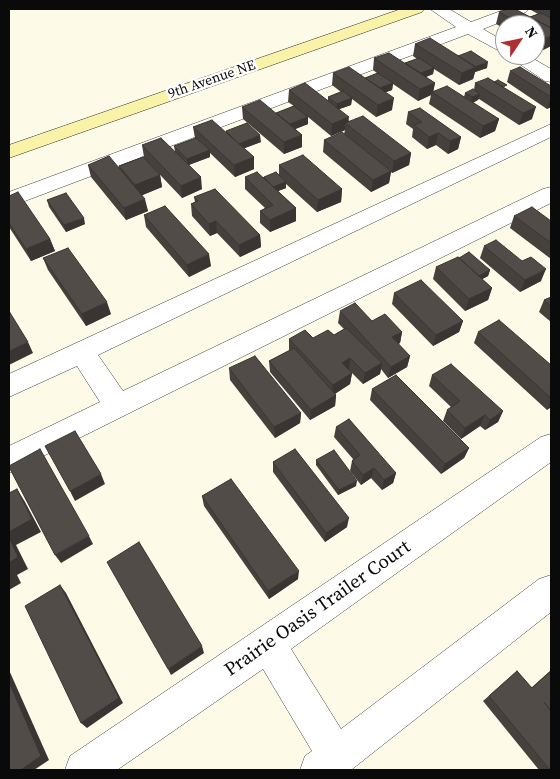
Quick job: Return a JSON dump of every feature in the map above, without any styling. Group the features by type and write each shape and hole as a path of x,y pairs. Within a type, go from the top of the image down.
{"street":[{"name":"9th Avenue NE","path":"9,152 416,9"},
{"path":"438,9 495,43"},
{"path":"9,200 520,9"},
{"path":"531,65 551,77"},
{"path":"9,386 252,273 551,130"},
{"path":"9,460 551,194"},
{"path":"81,351 118,407"},
{"name":"Prairie Oasis Trailer Court","path":"84,770 551,446"},
{"path":"268,644 328,764 551,591"}],"building":[{"path":"515,9 526,15 505,15 499,12"},
{"path":"545,15 551,18 551,28 545,25"},
{"path":"545,25 551,28 551,36 545,37"},
{"path":"430,38 476,67 462,73 415,44"},
{"path":"471,51 488,62 475,67 458,56"},
{"path":"389,53 435,83 420,89 374,58"},
{"path":"419,58 434,68 421,73 405,63"},
{"path":"349,67 394,98 378,105 333,73"},
{"path":"520,67 551,86 551,97 510,71"},
{"path":"378,73 393,83 380,88 365,78"},
{"path":"488,78 536,107 523,113 475,83"},
{"path":"498,80 507,85 503,87 494,82"},
{"path":"305,83 349,117 332,124 289,90"},
{"path":"447,86 499,119 483,126 432,92"},
{"path":"473,89 480,94 472,97 465,93"},
{"path":"343,91 352,98 337,104 328,97"},
{"path":"260,100 302,135 284,142 242,107"},
{"path":"294,106 308,117 290,124 276,113"},
{"path":"420,108 461,137 450,141 438,133 429,137 414,125 422,122 408,112"},
{"path":"363,116 411,153 394,161 345,123"},
{"path":"212,120 254,157 234,165 193,127"},
{"path":"247,123 260,135 239,144 226,131"},
{"path":"342,132 391,171 373,180 324,140"},
{"path":"161,138 201,177 181,186 142,145"},
{"path":"196,138 210,150 187,159 174,146"},
{"path":"303,155 342,189 318,200 279,165"},
{"path":"109,156 145,199 124,208 88,165"},
{"path":"143,157 160,175 135,185 119,166"},
{"path":"257,172 296,208 270,220 260,211 273,205 245,177"},
{"path":"276,172 286,182 273,187 264,177"},
{"path":"215,189 260,235 239,245 216,221 209,224 191,204 198,201 194,197"},
{"path":"18,192 50,239 26,249 9,223 9,196"},
{"path":"66,193 84,218 64,225 47,200"},
{"path":"165,206 209,254 187,265 144,215"},
{"path":"532,207 551,221 551,243 514,216"},
{"path":"496,240 522,261 531,257 546,269 525,280 484,246"},
{"path":"68,248 107,302 82,314 43,258"},
{"path":"469,252 490,270 479,276 459,258"},
{"path":"458,257 492,288 469,299 436,267"},
{"path":"421,280 463,321 436,335 394,293"},
{"path":"551,297 551,306 544,300"},
{"path":"355,303 372,321 385,314 402,332 392,337 410,356 391,367 340,311"},
{"path":"9,311 28,342 9,351"},
{"path":"499,320 551,365 551,398 478,332"},
{"path":"346,328 382,363 365,373 350,358 342,363 352,373 333,385 289,339 305,330 313,338 328,330 334,335"},
{"path":"294,348 336,395 311,410 269,361"},
{"path":"255,356 301,413 274,427 229,368"},
{"path":"451,364 503,411 490,420 485,415 465,428 447,410 460,401 432,375"},
{"path":"396,375 469,448 445,464 372,389"},
{"path":"349,419 396,473 384,480 374,468 363,475 352,461 360,455 336,427"},
{"path":"75,431 101,474 70,491 45,446"},
{"path":"40,449 89,536 55,555 9,467"},
{"path":"295,449 349,518 326,533 273,462"},
{"path":"334,450 357,481 339,490 316,460"},
{"path":"231,479 299,571 268,591 202,496"},
{"path":"17,489 32,519 9,532 9,493"},
{"path":"9,537 18,557 9,563"},
{"path":"139,542 202,646 168,669 107,562"},
{"path":"60,585 119,698 81,723 25,606"},
{"path":"517,671 532,688 551,671 551,770 489,696"},
{"path":"9,682 41,756 21,770 9,770"}]}
